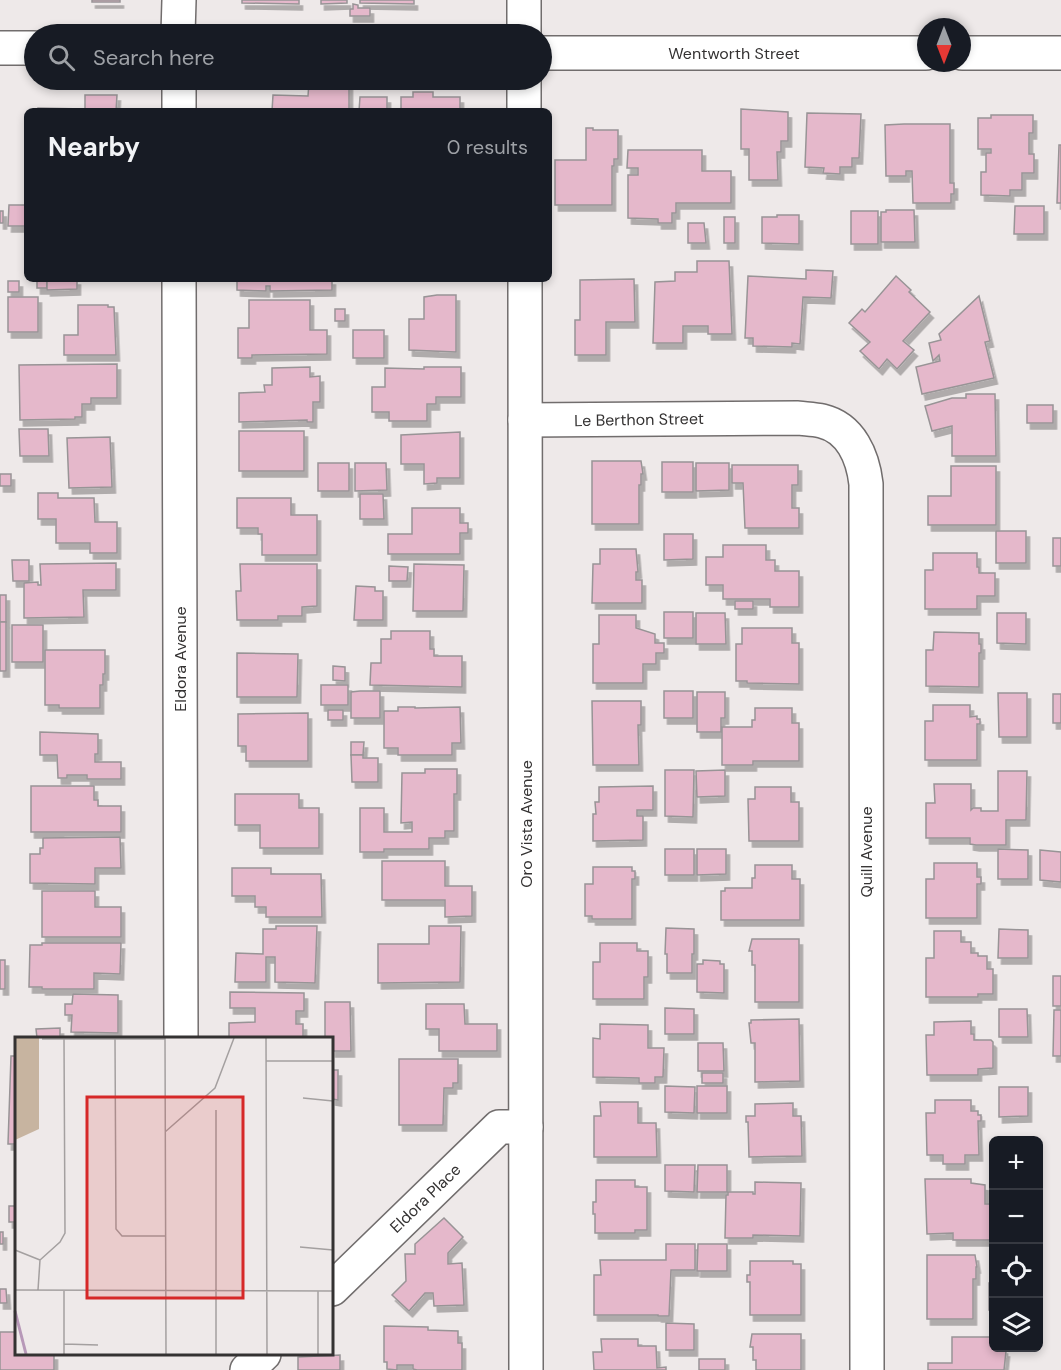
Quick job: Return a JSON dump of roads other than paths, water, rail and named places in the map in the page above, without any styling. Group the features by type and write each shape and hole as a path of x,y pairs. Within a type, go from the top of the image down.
{"street":[{"path":"178,0 178,24"},
{"path":"524,0 524,24"},
{"path":"0,48 24,48"},
{"name":"Wentworth Street","path":"552,53 917,53"},
{"path":"971,53 1061,53"},
{"path":"179,90 179,108"},
{"path":"524,90 524,108"},
{"name":"Eldora Avenue","path":"179,282 181,1037"},
{"name":"Oro Vista Avenue","path":"525,282 526,1370"},
{"name":"Le Berthon Street","path":"525,420 754,418"},
{"name":"Quill Avenue","path":"754,418 798,418 823,421 834,426 852,442 865,476 867,1370"},
{"name":"Eldora Place","path":"333,1288 499,1127 526,1127"},
{"path":"247,1370 262,1355"}]}
